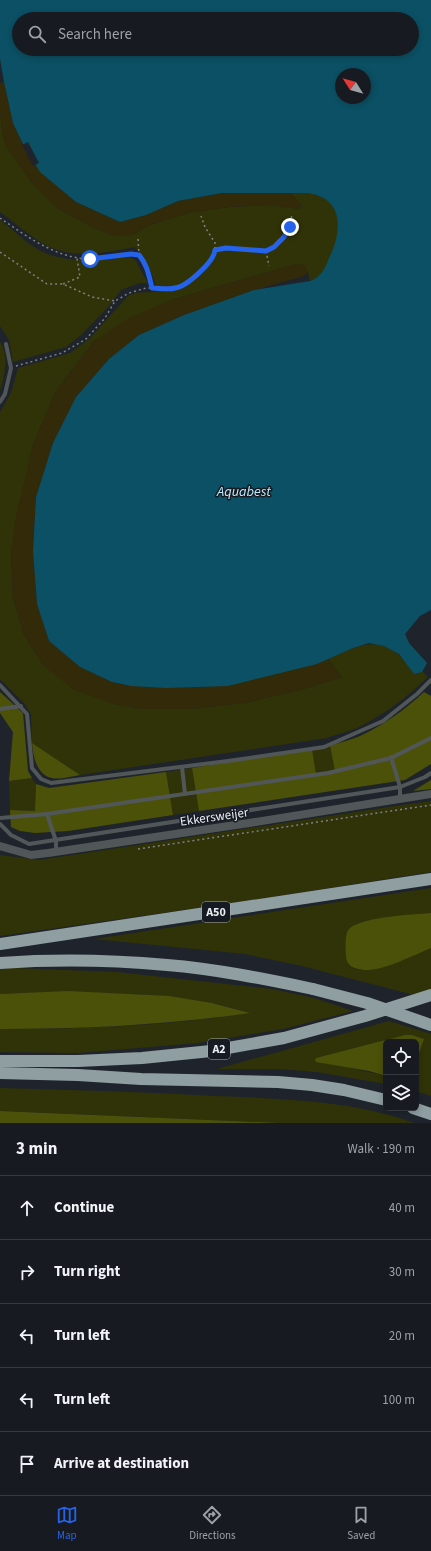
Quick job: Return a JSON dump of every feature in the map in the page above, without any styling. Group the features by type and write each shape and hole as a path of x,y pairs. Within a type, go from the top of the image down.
{"highway":[{"name":"A50","path":"0,944 431,879"},
{"path":"0,963 97,961 166,965 222,972 313,989 367,1003 431,1024"},
{"name":"A2","path":"0,1061 78,1061 142,1058 212,1051 284,1038 365,1016 431,995"},
{"path":"0,1074 78,1075 141,1079 278,1082 344,1090 383,1099"},
{"path":"419,1110 431,1114"}],"street":[{"name":"Ekkersweijer","path":"0,846 31,855 56,852 249,824 431,794"}],"lane":[{"path":"0,402 5,394 11,368 6,344"},
{"path":"0,685 27,714 32,768 41,779 51,783 182,767 324,747 383,721 418,694 431,680"},
{"path":"0,709 21,706"},
{"path":"0,818 47,814 328,773 391,757 431,738"},
{"path":"391,757 400,787 400,799"},
{"path":"182,767 185,794"},
{"path":"0,824 11,835 29,844 56,841 400,787 431,773"},
{"path":"47,814 56,841 56,852"}],"path":[{"path":"215,250 226,248 266,251 274,247 284,237 290,227 292,214"},
{"path":"11,368 62,353 86,339 105,318 115,301 129,293 146,288 176,288 197,275 215,255 215,243 205,227 201,216"},
{"path":"0,218 29,238 56,252 77,258 90,259 131,254 139,255"},
{"path":"138,239 139,255 148,272 152,288"},
{"path":"266,251 269,266"},
{"path":"0,252 47,284 63,284 80,277 77,258"},
{"path":"63,284 92,297 115,301"}],"green space":[{"path":"0,112 4,141 33,184 57,208 92,227 115,236 135,234 147,226 188,213 229,207 269,205 300,209 301,205 291,193 310,193 326,199 336,213 338,222 338,231 334,250 322,272 310,281 307,270 304,266 293,265 171,300 93,342 56,391 33,445 11,552 13,598 24,635 44,666 114,704 144,709 190,709 244,703 300,690 342,677 328,659 363,645 380,645 389,648 398,654 414,674 422,671 428,677 404,698 378,717 355,729 327,738 80,775 32,743 31,714 24,703 0,679 0,412 11,393 18,368 70,353 89,339 128,296 136,293 157,291 149,267 142,255 134,247 87,254 64,252 42,243 0,212"},
{"path":"0,220 29,244 50,255 72,260 130,257 135,260 148,283 139,283 121,290 109,306 81,335 66,347 13,362 9,340 0,326"},
{"path":"0,342 5,354 5,366 0,391"},
{"path":"0,692 23,713 28,771 32,778 9,781 13,732 0,713"},
{"path":"424,692 431,696 431,764 405,780 199,811 192,768 312,749 316,774 335,770 330,746 371,731 403,710"},
{"path":"32,743 80,775 59,779 47,776 39,769 37,765 33,754"},
{"path":"330,746 336,770 316,775 312,749"},
{"path":"192,768 199,811 173,815 166,772"},
{"path":"166,772 173,815 68,831 35,833 20,831 11,827 10,810 35,811 36,784 49,788"},
{"path":"32,778 36,784 35,811 10,810 9,781"},
{"path":"431,780 431,789 413,791"},
{"path":"431,801 431,872 226,904 0,936 0,855 39,860"},
{"path":"431,888 431,913 369,920 346,953 349,965 356,969 366,970 401,961 431,948 431,990 414,995 302,966 245,954 94,939"},
{"path":"431,913 431,948 383,968 366,970 357,969 349,965 346,953 346,936 348,930 353,926 382,918"},
{"path":"13,968 117,972 272,989 314,998 353,1011 283,1029 198,1043 78,1053 0,1052 0,1029 156,1024 249,1013 189,999 159,996 80,993 0,994 0,969"},
{"path":"68,991 169,996 212,1003 250,1013 188,1021 125,1026 0,1029 0,994"},
{"path":"389,1021 431,1034 431,1096 419,1092 419,1053 424,1039 412,1035 395,1039 383,1039 383,1042 316,1058 315,1060 383,1075 383,1083 317,1072 278,1069 217,1069"},
{"path":"405,1035 412,1035 424,1039 419,1053 419,1039 390,1039"},
{"path":"383,1041 383,1075 369,1071 316,1062 316,1058"},
{"path":"0,1088 135,1092 266,1098 316,1102 342,1105 391,1115 414,1123 281,1123 0,1111"},
{"path":"0,1111 281,1123 0,1123"}],"sand":[{"path":"4,82 13,123 23,144 76,202 120,222 146,215 178,201 222,193 291,193 301,205 300,209 269,205 229,207 188,213 147,226 135,234 128,236 115,236 92,227 57,208 33,184 8,149 4,141 0,112 0,83"},
{"path":"301,264 305,266 308,271 304,276 254,290 184,315 139,335 109,359 76,397 53,443 36,497 33,551 37,604 49,641 80,667 112,682 131,686 317,664 328,659 342,677 300,690 244,703 190,709 144,709 114,704 74,690 44,666 24,635 13,598 11,552 16,516 33,445 56,391 93,342 129,318 171,300"}],"water":[{"name":"Aquabest","path":"0,0 431,0 431,610 420,616 405,634 409,643 427,663 422,672 414,674 399,654 384,646 369,643 353,648 317,664 228,686 166,688 131,686 112,682 80,667 49,641 37,604 33,551 36,497 53,443 76,397 109,359 139,335 184,315 254,290 310,281 317,277 324,269 333,248 338,227 334,209 328,202 319,196 307,193 222,193 178,201 146,215 120,222 76,202 40,172 23,144 13,123 0,59"}],"pier":[{"path":"28,142 39,163 33,166 22,145"}],"route":[{"path":"90,259 131,254 139,255 148,272 152,288 176,288 197,275 215,255 215,250 226,248 266,251 274,247 284,237 290,227"}]}
